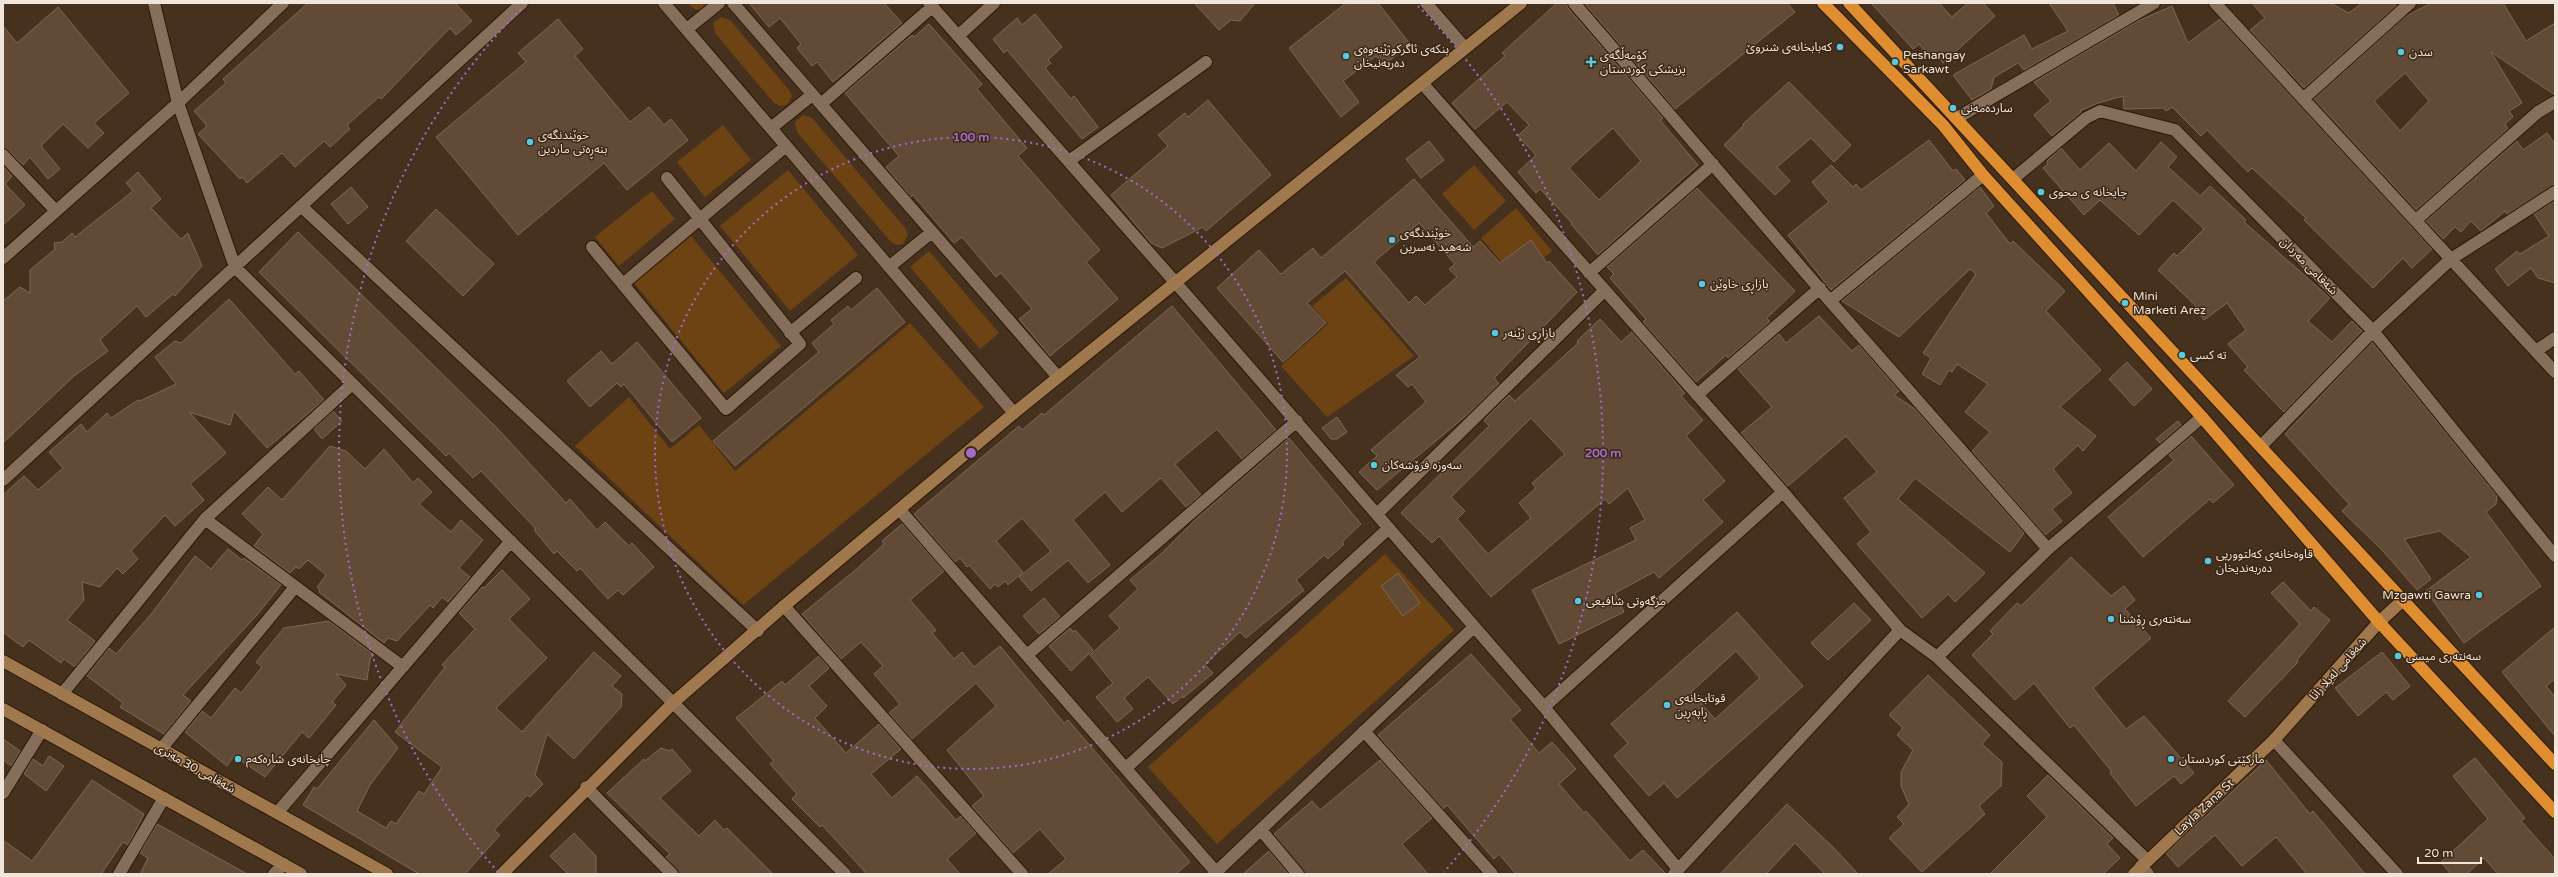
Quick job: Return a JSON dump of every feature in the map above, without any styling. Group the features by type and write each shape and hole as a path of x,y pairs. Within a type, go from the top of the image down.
{"highway":[{"path":"1849,3 2262,446 2555,764"},
{"path":"1827,4 1943,126 1983,175 2202,417 2379,622 2555,812"}],"street":[{"path":"154,3 178,103 235,267 674,702 844,874"},
{"path":"3,258 178,103 283,3"},
{"path":"3,480 522,3"},
{"path":"664,3 1014,413"},
{"path":"687,29 718,3"},
{"path":"733,3 1058,377"},
{"path":"958,36 994,3"},
{"path":"1426,3 1465,48"},
{"path":"502,874 586,787 674,702 758,631 784,606 1058,377 1521,3"},
{"path":"1574,3 1830,301 2048,549"},
{"path":"1957,118 2154,3"},
{"path":"2215,3 2555,372"},
{"path":"2303,99 2410,3"},
{"path":"821,104 931,5 1297,421 1544,707 1676,872 1900,630"},
{"path":"1069,161 1206,62"},
{"path":"1422,83 1783,492 1900,630 1937,658 2142,869"},
{"path":"771,128 812,95"},
{"path":"2416,220 2538,112 2555,102"},
{"name":"شەقامی مەردان","path":"2013,179 2086,118 2100,111 2175,130 2373,331 2555,556"},
{"path":"623,284 786,146"},
{"path":"3,155 56,211"},
{"path":"1589,273 1713,164"},
{"path":"1830,301 1983,175"},
{"path":"592,247 726,409 800,344 667,178"},
{"path":"2262,446 2373,331 2451,259 2555,192"},
{"path":"301,206 758,631"},
{"path":"890,267 932,232"},
{"path":"790,333 856,278"},
{"path":"1697,395 1820,288"},
{"path":"1377,514 1605,290"},
{"path":"2536,351 2555,338"},
{"path":"62,694 205,519 352,384"},
{"path":"1937,658 2048,549 2202,417"},
{"path":"1027,655 1297,421"},
{"path":"1544,707 1783,492"},
{"path":"900,510 1126,768 1215,873 1474,627"},
{"path":"205,519 403,667"},
{"path":"1126,768 1388,528"},
{"path":"277,813 511,541"},
{"path":"161,749 295,587"},
{"name":"شەقامی لەیلا زانا","path":"2274,740 2379,622 2403,600"},
{"path":"784,606 1022,874"},
{"name":"شەقامی 30 مەتری","path":"3,661 387,874"},
{"path":"3,709 301,874"},
{"path":"3,793 42,730"},
{"path":"1364,731 1492,874"},
{"path":"2274,740 2397,874"},
{"name":"Layla Zana St","path":"2142,869 2274,740"},
{"path":"586,787 672,874"},
{"path":"119,874 164,798"},
{"path":"1261,830 1298,874"},
{"path":"274,874 284,864"}],"shaded area":[{"path":"687,3 707,3 703,9 696,10"},
{"path":"721,17 730,20 789,90 792,96 787,105 780,106 774,103 715,33 713,23"},
{"path":"803,115 812,118 906,229 908,235 903,244 897,245 891,242 797,132 795,122"},
{"path":"723,125 751,160 705,197 677,162"},
{"path":"1474,165 1506,201 1474,230 1442,194"},
{"path":"788,170 858,255 790,311 720,226"},
{"path":"652,191 675,219 619,266 595,237"},
{"path":"1516,208 1552,251 1518,281 1481,238"},
{"path":"691,236 781,346 724,393 634,283"},
{"path":"929,251 999,333 980,349 910,267"},
{"path":"1346,278 1414,356 1327,417 1281,366 1328,324 1312,306"},
{"path":"910,323 984,407 743,605 575,446 629,397 670,449 699,425 735,471"},
{"path":"1385,554 1454,630 1217,844 1148,767"}],"building":[{"path":"308,3 455,3 472,21 456,35 450,28 381,99 379,97 347,125 350,129 330,147 324,141 295,167 282,153 247,183 242,177 240,179 198,134 207,126 194,111 226,83 223,79"},
{"path":"749,3 884,3 902,23 833,82 817,62 812,66 797,48 801,44 780,18 769,27"},
{"path":"1194,3 1255,3 1240,21 1231,20 1219,30"},
{"path":"1346,3 1378,3 1410,44 1384,65 1376,56 1343,81 1359,102 1341,117 1289,48"},
{"path":"1557,3 1567,3 1568,8 1663,118 1660,120 1698,165 1598,255 1571,224 1572,223 1540,189 1536,193 1518,172 1536,155 1518,136 1529,125 1507,102 1475,129 1452,103 1505,56 1502,53","holes":["1613,128 1641,161 1599,200 1569,168"]},
{"path":"1584,3 1787,3 1795,12 1675,109"},
{"path":"1871,3 1939,3 1952,17 1968,3 1983,3 1995,16 1943,63 1936,54 1931,58 1919,44 1913,49"},
{"path":"2049,3 2113,3 2119,15 2024,70 2018,63 1994,77 1991,89 1972,100 1953,75 2024,35 2032,49 2068,31"},
{"path":"2252,3 2330,3 2349,13 2362,3 2394,3 2396,6 2304,88 2250,30 2265,18"},
{"path":"2431,3 2503,3 2526,41 2555,23 2555,95 2491,52 2522,103 2509,111 2513,117 2505,124 2508,129 2416,210 2314,99 2405,17","holes":["2405,73 2429,101 2400,131 2374,101"]},
{"path":"2172,6 2188,43 2220,19 2432,249 2412,268 2403,258 2373,288 2304,220 2306,218 2252,168 2248,172 2207,130 2201,136 2172,107 2166,111 2163,108 2124,109 2123,96 2098,103 2080,111 2081,112 2052,136 2034,115 2051,101 2034,82 2138,21"},
{"path":"58,7 129,93 94,123 104,133 88,148 63,124 41,146 60,169 48,179 30,157 23,165 8,150 3,148 3,26 17,43"},
{"path":"1035,14 1062,47 1048,60 1051,63 1045,68 1071,99 1074,96 1098,127 1082,139 1007,50 1004,53 993,39 1017,18 1022,25"},
{"path":"558,19 583,49 575,56 630,122 649,107 664,125 671,119 688,140 627,190 604,163 518,235 436,137 526,62 518,53"},
{"path":"929,24 982,84 977,89 1027,148 1018,156 1100,250 1086,262 1118,299 1050,356 1019,319 1032,309 1001,273 996,277 962,237 954,243 913,195 911,197 886,167 899,156 845,93 912,35 914,37"},
{"path":"1789,82 1851,145 1834,162 1811,138 1777,167 1790,181 1775,195 1724,145 1744,125 1743,124"},
{"path":"1208,100 1271,175 1206,231 1203,227 1162,248 1151,243 1111,195 1168,146 1158,135 1185,113 1188,117"},
{"path":"2547,133 2555,144 2555,185 2507,214 2505,211 2481,231 2471,221 2461,232 2455,227 2443,239 2426,221 2517,141 2523,150"},
{"path":"1929,140 1953,171 1956,169 1965,180 1831,290 1788,235 1829,202 1812,182 1831,165 1853,187 1856,184 1861,190"},
{"path":"1429,141 1444,160 1421,178 1406,159"},
{"path":"2161,142 2177,157 2168,167 2200,196 2210,186 2246,220 2244,222 2330,298 2308,321 2332,342 2352,321 2362,331 2284,412 2244,370 2248,367 2228,344 2246,330 2227,303 2204,320 2194,304 2158,270 2174,253 2177,256 2204,229 2173,200 2139,235 2100,200 2084,215 2043,168 2048,164 2047,161 2061,148 2080,170 2109,143 2136,171"},
{"path":"3,166 12,176 5,184 25,205 3,225"},
{"path":"138,172 161,199 151,208 181,239 188,233 202,266 175,296 173,294 146,317 137,306 100,340 108,351 74,376 3,443 3,301 20,287 30,293 30,270 55,249 54,243 62,242 72,233 75,237 133,191 126,183"},
{"path":"1414,179 1473,247 1480,241 1500,263 1531,240 1547,263 1549,261 1577,292 1494,378 1499,384 1468,414 1377,490 1359,472 1377,456 1371,450 1426,402 1412,384 1408,387 1396,375 1420,357 1345,271 1307,303 1326,323 1283,362 1217,288 1259,250 1281,274 1313,248 1321,258","holes":["1419,223 1455,264 1449,269 1457,277 1425,305 1416,296 1409,303 1374,262"]},
{"path":"351,187 368,207 348,224 331,204"},
{"path":"1980,187 1994,206 1986,213 2010,244 2013,241 2065,291 2046,311 2101,370 2060,407 2096,436 2083,451 2078,445 2053,469 2072,493 2052,509 2062,521 2045,535 1972,451 1990,432 1965,412 1988,384 1957,364 1952,372 1949,370 1940,385 1922,374 1931,358 1923,353 1976,274 1970,269 1899,337 1842,301"},
{"name":"بازاڕی خاوێن","path":"1697,188 1795,291 1767,318 1770,322 1728,358 1726,355 1696,382 1643,322 1646,319 1610,278 1614,274 1607,267"},
{"path":"2555,201 2555,283 2538,278 2531,268 2508,286 2495,269 2517,251 2520,254 2549,236 2534,214"},
{"path":"436,209 494,264 463,296 406,241"},
{"path":"298,232 496,427 566,503 570,499 597,530 605,522 629,546 632,543 654,567 623,595 618,590 608,599 580,568 577,571 557,551 554,554 534,530 536,529 481,471 473,478 449,453 446,456 259,272"},
{"path":"877,288 905,322 735,466 713,441 819,352 812,343 834,324 831,320 848,306 851,310"},
{"path":"229,299 295,374 299,371 324,400 267,448 234,411 230,425 189,412 226,453 190,484 204,500 175,526 165,515 131,551 138,559 123,574 117,568 100,587 82,582 84,600 67,620 95,641 75,667 64,659 61,663 29,640 23,647 3,632 3,495 24,476 38,490 63,468 49,452 81,424 87,432 107,413 111,418 138,400 140,401 176,384 155,357 175,341 181,343"},
{"path":"1172,306 1276,430 1242,459 1217,429 1175,464 1201,495 1186,507 1161,478 1122,512 1105,492 1073,520 1110,565 1088,583 1068,560 1031,591 1019,577 1051,551 1022,518 996,541 1023,572 1008,585 1005,581 998,587 995,584 990,589 969,565 967,567 960,558 955,562 914,514 1019,426 1022,430 1042,413 1044,415"},
{"path":"1819,316 1852,351 1859,345 1899,391 1894,395 1915,409 2024,533 2010,552 1915,478 1898,499 1985,573 1955,602 1948,594 1922,618 1857,544 1871,532 1844,498 1877,472 1846,436 1788,486 1741,433 1772,407 1738,369 1779,334 1786,343"},
{"path":"1600,319 1621,342 1632,332 1685,393 1681,396 1703,420 1686,436 1725,481 1703,500 1723,522 1659,578 1654,572 1615,593 1624,612 1559,644 1532,590 1636,540 1630,528 1645,520 1628,488 1609,504 1605,499 1491,597 1439,536 1432,543 1401,513 1489,426 1484,420 1509,395 1515,401 1578,343 1577,341","holes":["1531,418 1565,454 1532,483 1536,488 1519,503 1531,518 1488,554 1457,519 1465,511 1451,497"]},
{"path":"637,342 701,418 672,442 624,384 621,387 617,383 590,407 567,381 601,351 612,364"},
{"path":"2372,342 2497,496 2496,504 2486,512 2541,586 2464,643 2426,591 2471,557 2440,531 2404,539 2431,579 2417,590 2383,551 2342,511 2349,504 2285,434"},
{"path":"2127,362 2152,389 2134,406 2109,379"},
{"path":"333,411 342,421 322,439 314,429"},
{"path":"1337,417 1347,432 1337,439 1331,439 1322,428"},
{"path":"2178,421 2181,425 2160,443 2156,439"},
{"path":"2191,436 2234,485 2213,503 2210,499 2143,557 2108,517 2174,460 2169,455"},
{"path":"1289,438 1361,524 1342,542 1344,544 1328,559 1324,555 1296,580 1304,590 1246,638 1240,632 1216,654 1205,665 1213,673 1183,698 1182,696 1173,704 1148,677 1124,698 1133,709 1117,722 1096,697 1113,683 1090,655 1120,628 1109,616 1138,589 1130,580 1161,554 1196,519"},
{"path":"330,446 346,451 365,469 384,449 413,483 418,478 432,492 419,504 451,532 461,520 483,540 459,568 470,577 448,602 442,597 433,608 430,605 397,641 388,638 384,643 319,592 320,590 317,587 326,575 308,560 299,569 296,567 290,573 254,546 263,534 242,514 268,487 282,500"},
{"path":"902,524 944,571 910,600 936,630 932,633 954,659 962,652 974,667 1000,646 1064,723 1068,720 1190,862 1176,874 1048,874 1066,859 1040,829 1013,853 972,806 984,796 947,750 996,706 976,683 912,739 889,713 900,704 874,674 883,666 861,642 841,659 802,614 859,567 884,544 882,541"},
{"path":"228,549 242,560 244,558 281,585 256,616 183,695 191,701 164,734 120,707 123,703 87,676 109,648 116,654 152,613 195,556 211,569"},
{"path":"2071,557 2111,596 2124,586 2135,600 2125,609 2151,638 2093,688 2126,729 2144,716 2194,773 2181,784 2174,776 2136,806 2110,773 2112,772 2074,725 2070,728 2034,683 2015,700 1972,655 1993,634 1990,631 2017,603 2021,606"},
{"path":"502,570 530,599 509,619 547,658 496,708 522,732 594,652 621,676 612,686 622,694 621,707 574,759 547,734 535,775 543,784 530,797 527,795 494,830 500,835 465,874 419,874 303,805 314,787 317,789 374,720 398,748 370,785 357,811 386,828 391,821 396,824 419,791 424,794 442,767 395,732 445,667 442,665 475,629 459,613 482,587 484,588"},
{"path":"1398,573 1420,603 1403,616 1381,586"},
{"path":"2283,582 2311,611 2314,607 2330,620 2297,660 2298,662 2245,717 2228,701 2300,624 2271,593"},
{"path":"1044,598 1060,617 1039,634 1023,616"},
{"path":"1854,603 1871,620 1828,660 1811,643"},
{"name":"قوتابخانەی ڕاپەڕین","path":"1737,612 1803,686 1677,798 1664,783 1649,796 1614,756 1628,743 1611,724","holes":["1736,651 1760,678 1715,719 1691,692"]},
{"path":"329,621 374,655 370,659 367,680 336,674 346,685 332,702 336,705 309,738 302,732 265,777 234,756 227,766 185,732 202,711 211,718 235,688 241,693 262,667 256,662 284,628"},
{"path":"2555,627 2555,679 2546,686 2555,697 2555,736 2502,672"},
{"path":"1070,628 1073,632 1075,630 1093,650 1071,671 1049,646"},
{"path":"2382,652 2410,686 2393,700 2386,692 2358,716 2335,688"},
{"path":"1471,654 1521,710 1510,719 1539,753 1552,742 1576,769 1559,784 1584,813 1586,811 1630,861 1643,850 1666,874 1516,874 1499,854 1494,859 1447,805 1443,809 1378,735"},
{"path":"819,656 829,668 809,686 827,706 815,718 846,753 879,724 901,749 871,774 892,798 917,776 956,820 961,816 976,833 947,859 960,874 867,874 822,825 820,827 792,799 797,794 770,764 774,761 736,718 782,681 785,685"},
{"path":"1928,675 1990,735 1982,744 2002,762 2001,786 1979,806 1985,814 1922,872 1889,838 1904,824 1897,817 1909,804 1901,786 1901,772 1913,750 1897,735 1903,728 1889,715"},
{"path":"3,739 20,751 11,766 3,760"},
{"path":"661,748 670,751 672,749 691,771 660,798 699,836 715,820 724,830 727,828 773,874 679,874 666,857 670,854 607,793 644,759 645,761"},
{"path":"49,756 64,766 46,791 24,774 33,759 43,766"},
{"path":"2475,758 2525,818 2521,821 2555,859 2555,874 2498,874 2484,858 2467,874 2451,874 2441,862 2488,819 2453,776"},
{"path":"1380,760 1432,818 1402,844 1428,874 1305,874 1274,834 1312,801 1320,810"},
{"path":"2266,760 2310,814 2313,811 2365,874 2307,874 2276,837 2242,866 2215,835 2178,867 2166,853"},
{"path":"2048,775 2113,838 2107,844 2120,858 2103,874 1990,874 2047,817 2027,796"},
{"path":"92,780 144,814 128,845 123,842 101,874 3,874 3,840 32,861"},
{"path":"1787,804 1834,848 1858,874 1825,874 1795,843 1766,874 1720,874"},
{"path":"157,824 247,874 140,874 148,858 140,853"},
{"path":"574,833 596,856 596,874 568,874 550,856"},
{"path":"1269,851 1288,874 1243,874"}],"place":[{"name":"کەبابخانەی شنروێ","path":"1840,47"},
{"name":"سدن","path":"2401,52"},
{"name":"بنکەی ئاگرکوژێنەوەی دەربەنیخان","path":"1346,56"},
{"name":"كۆمەڵگەی پزیشكی كوردستان","path":"1591,62"},
{"name":"Peshangay Sarkawt","path":"1895,62"},
{"name":"ساردەمەنی","path":"1953,108"},
{"name":"خوێندنگەی بنەڕەتی ماردین","path":"530,142"},
{"name":"چايخانه ى محوى","path":"2041,192"},
{"name":"خوێندنگەی شەهید نەسرین","path":"1392,240"},
{"name":"بازاڕی خاوێن","path":"1702,284"},
{"name":"Mini Marketi Arez","path":"2125,303"},
{"name":"بازاڕی ژێنەر","path":"1495,333"},
{"name":"ته كسى","path":"2182,355"},
{"name":"سەوزە فرۆشەکان","path":"1374,465"},
{"name":"قاوەخانەی کەلتووریی دەربەندیخان","path":"2208,561"},
{"name":"Mzgawti Gawra","path":"2479,595"},
{"name":"مزگەوتی شافیعی","path":"1578,601"},
{"name":"سەنتەری ڕۆشنا","path":"2111,619"},
{"name":"سەنتەری میسی","path":"2398,656"},
{"name":"قوتابخانەی ڕاپەڕین","path":"1667,705"},
{"name":"چایخانەی شارەکەم","path":"238,759"},
{"name":"مارکێتی کوردستان","path":"2171,759"}]}
